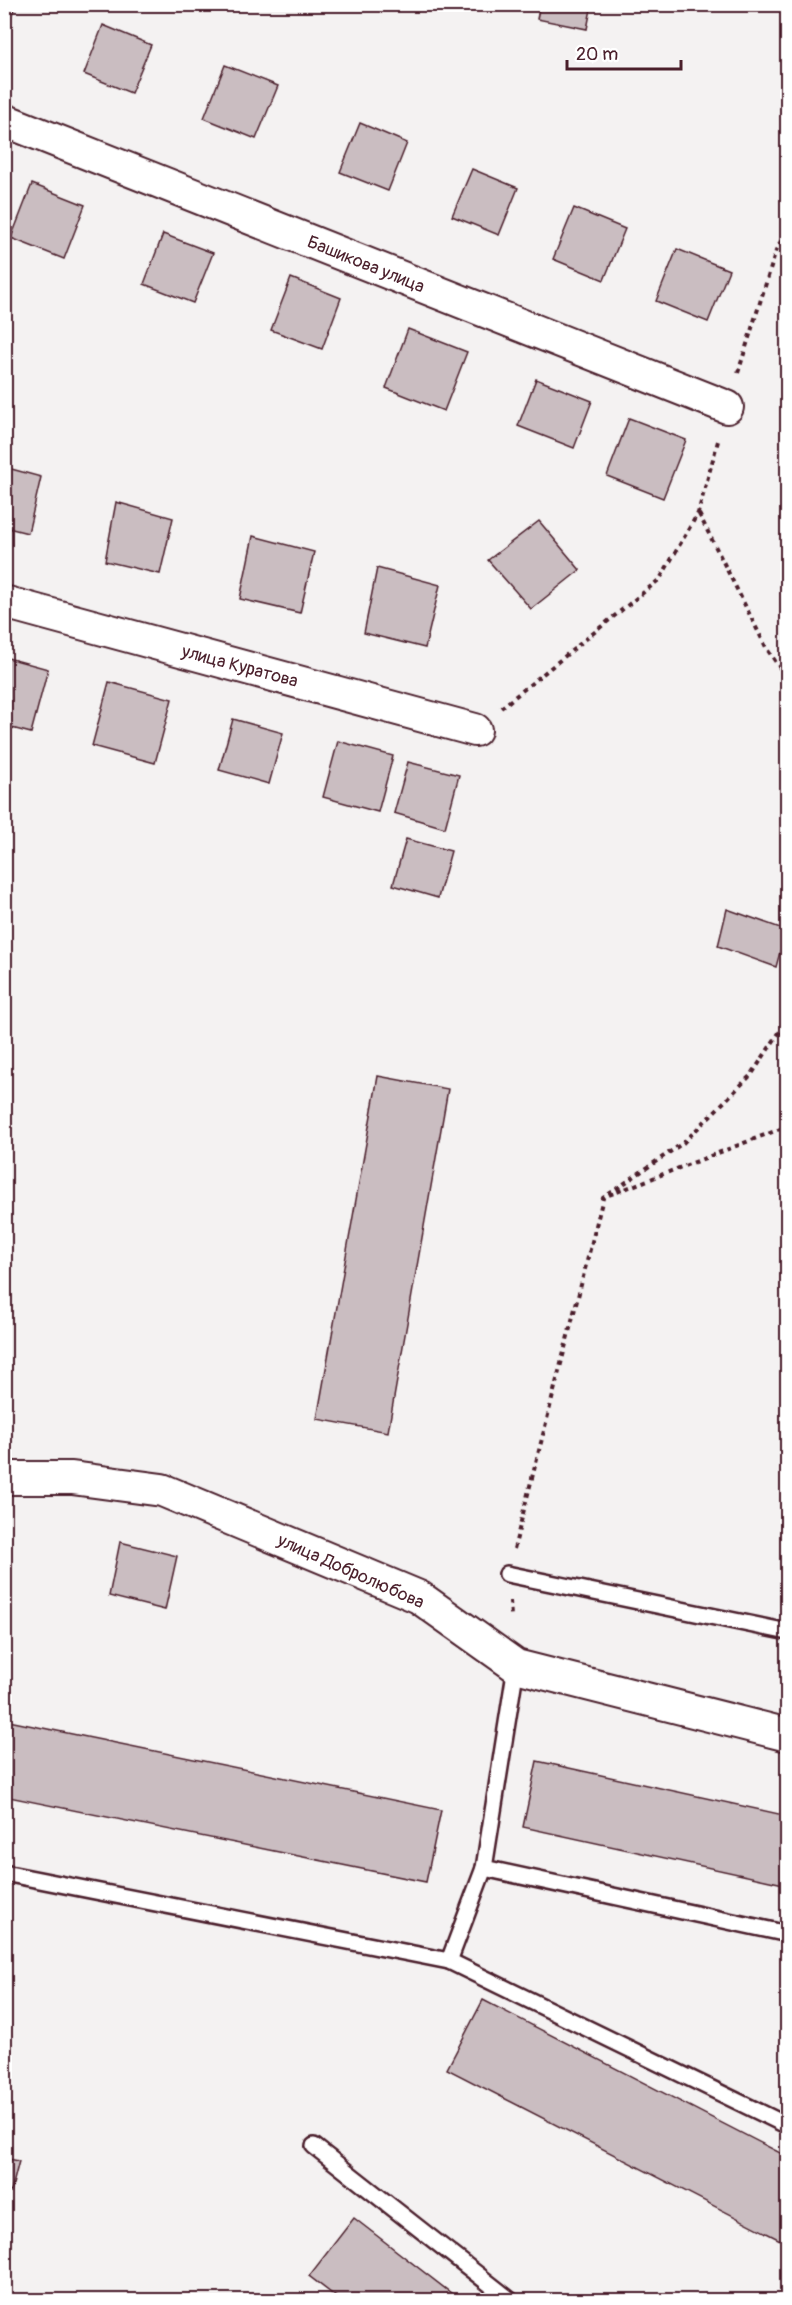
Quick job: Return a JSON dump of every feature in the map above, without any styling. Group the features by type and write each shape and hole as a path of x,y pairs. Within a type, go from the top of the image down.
{"street":[{"name":"Башикова улица","path":"4,120 727,407"},
{"name":"улица Куратова","path":"4,602 475,730"},
{"name":"улица Добролюбова","path":"4,1478 72,1478 162,1490 419,1597 516,1666 788,1735"}],"lane":[{"path":"507,1574 788,1632"},
{"path":"449,1961 484,1868 516,1666"},
{"path":"484,1868 788,1934"},
{"path":"4,1873 449,1961 788,2126"},
{"path":"314,2146 510,2301"}],"path":[{"path":"475,730 660,579 698,513 727,407 776,251 788,226"},
{"path":"698,513 767,649 788,680"},
{"path":"516,1666 507,1574 603,1198 683,1143 752,1074 788,1019"},
{"path":"603,1198 788,1126"}],"building":[{"path":"4,4 16,4 5,31 4,30"},
{"path":"540,4 592,4 587,29 537,19"},
{"path":"103,25 151,45 131,93 84,74"},
{"path":"225,65 278,86 256,139 204,118"},
{"path":"360,123 407,143 388,191 340,172"},
{"path":"472,169 518,188 499,235 452,216"},
{"path":"32,184 85,205 64,259 11,238"},
{"path":"574,208 625,229 604,280 553,259"},
{"path":"163,234 213,253 193,303 144,284"},
{"path":"677,249 729,270 708,322 656,301"},
{"path":"291,278 341,298 322,349 271,330"},
{"path":"408,329 467,352 444,411 386,388"},
{"path":"536,379 592,401 574,448 518,426"},
{"path":"629,418 686,440 663,498 607,476"},
{"path":"4,467 41,477 28,533 4,527"},
{"path":"116,502 173,518 160,574 105,561"},
{"path":"539,521 580,570 531,609 488,560"},
{"path":"253,536 314,552 300,613 240,599"},
{"path":"377,568 440,585 425,648 364,633"},
{"path":"4,657 48,669 31,733 4,726"},
{"path":"109,682 172,699 155,763 92,746"},
{"path":"233,719 283,733 269,784 219,770"},
{"path":"338,741 393,756 378,812 323,797"},
{"path":"408,762 459,775 445,828 394,813"},
{"path":"406,839 451,851 438,898 393,885"},
{"path":"727,909 786,930 776,967 718,946"},
{"path":"378,1076 448,1089 388,1432 317,1419"},
{"path":"120,1542 177,1556 165,1610 109,1596"},
{"path":"4,1720 441,1810 426,1882 4,1796"},
{"path":"537,1761 788,1816 788,1885 523,1827"},
{"path":"483,2000 788,2157 788,2244 447,2069"},
{"path":"4,2158 19,2161 11,2192 4,2190"},
{"path":"354,2218 460,2300 340,2300 309,2276"}]}
